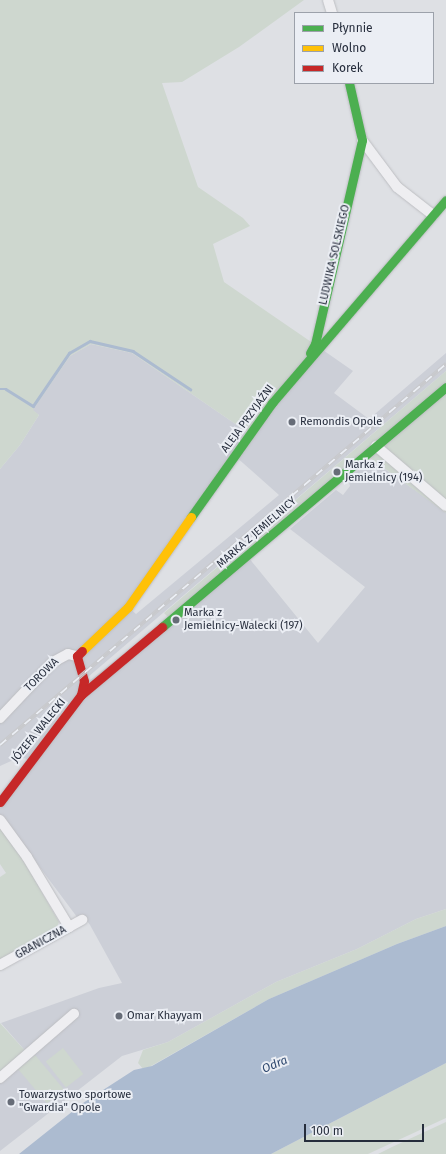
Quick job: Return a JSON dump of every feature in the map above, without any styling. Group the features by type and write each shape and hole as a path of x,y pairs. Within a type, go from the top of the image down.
{"street":[{"path":"328,0 332,12"},
{"name":"LUDWIKA SOLSKIEGO","path":"350,84 362,140 397,187 433,215"},
{"name":"LUDWIKA SOLSKIEGO","path":"303,367 315,344 362,140"},
{"name":"ALEJA PRZYJAŹNI","path":"77,656 128,607 272,403 446,200"},
{"name":"MARKA Z JEMIELNICY","path":"82,695 446,387"},
{"path":"376,446 446,506"},
{"name":"TOROWA","path":"0,718 53,662 68,654 77,656"},
{"path":"77,656 84,680 82,695"},
{"name":"JÓZEFA WALECKI","path":"0,802 82,695"},
{"path":"0,820 27,857 69,927"},
{"name":"GRANICZNA","path":"0,965 82,920"},
{"path":"0,1078 74,1014"}],"shaded area":[{"path":"0,0 304,0 239,47 182,82 162,83 198,187 243,218 250,226 213,244 224,282 320,348 250,434 132,353 91,344 70,356 33,410 39,415 20,445 0,469"},
{"path":"91,344 132,353 250,434 320,348 353,371 334,393 369,419 446,353 446,371 88,677 84,685 248,557 318,643 365,587 290,529 336,490 343,495 350,486 348,478 372,460 446,512 446,909 416,919 357,949 276,982 168,1042 122,1056 0,1151 0,1078 28,1054 1,1023 99,988 122,983 90,925 82,914 77,917 0,814 0,802 30,760 20,757 0,766 0,469 20,445 39,415 32,410 70,356","holes":["235,456 279,495 136,614 128,607"]},
{"path":"446,371 446,513 366,455 172,621 164,613"},
{"path":"0,826 24,861 59,922 55,932 0,960 0,877 6,873 0,864"},
{"path":"446,909 446,926 397,944 269,999 144,1070 138,1063 143,1050 168,1042 276,982 357,949 416,919"},
{"path":"0,1023 28,1054 0,1078"},
{"path":"63,1048 83,1074 66,1088 46,1062"},
{"path":"35,1055 64,1089 47,1104 18,1069"},
{"path":"446,1063 446,1118 368,1154 271,1154"},
{"path":"446,1122 446,1154 378,1154 392,1147"}],"water":[{"name":"Odra","path":"446,926 446,1063 271,1154 19,1154 83,1103 134,1070 152,1066 269,999 397,944"}],"waterway":[{"path":"0,389 6,389 33,406 69,353 90,341 133,351 190,389"}],"railway":[{"path":"0,745 446,364"}],"traffic: fast":[{"path":"310,353 315,344 362,140 349,84"},
{"path":"191,517 272,403 446,200"},
{"path":"162,627 446,387"}],"traffic: slow":[{"path":"82,651 128,607 191,517"}],"traffic: jam":[{"path":"81,695 162,627"},
{"path":"0,802 81,695 84,681 77,656 82,651"}],"place":[{"name":"Remondis Opole","path":"292,422"},
{"name":"Marka z Jemielnicy (194)","path":"337,472"},
{"name":"Marka z Jemielnicy-Walecki (197)","path":"176,620"},
{"name":"Omar Khayyam","path":"119,1016"},
{"name":"Towarzystwo sportowe \"Gwardia\" Opole","path":"11,1102"}]}
